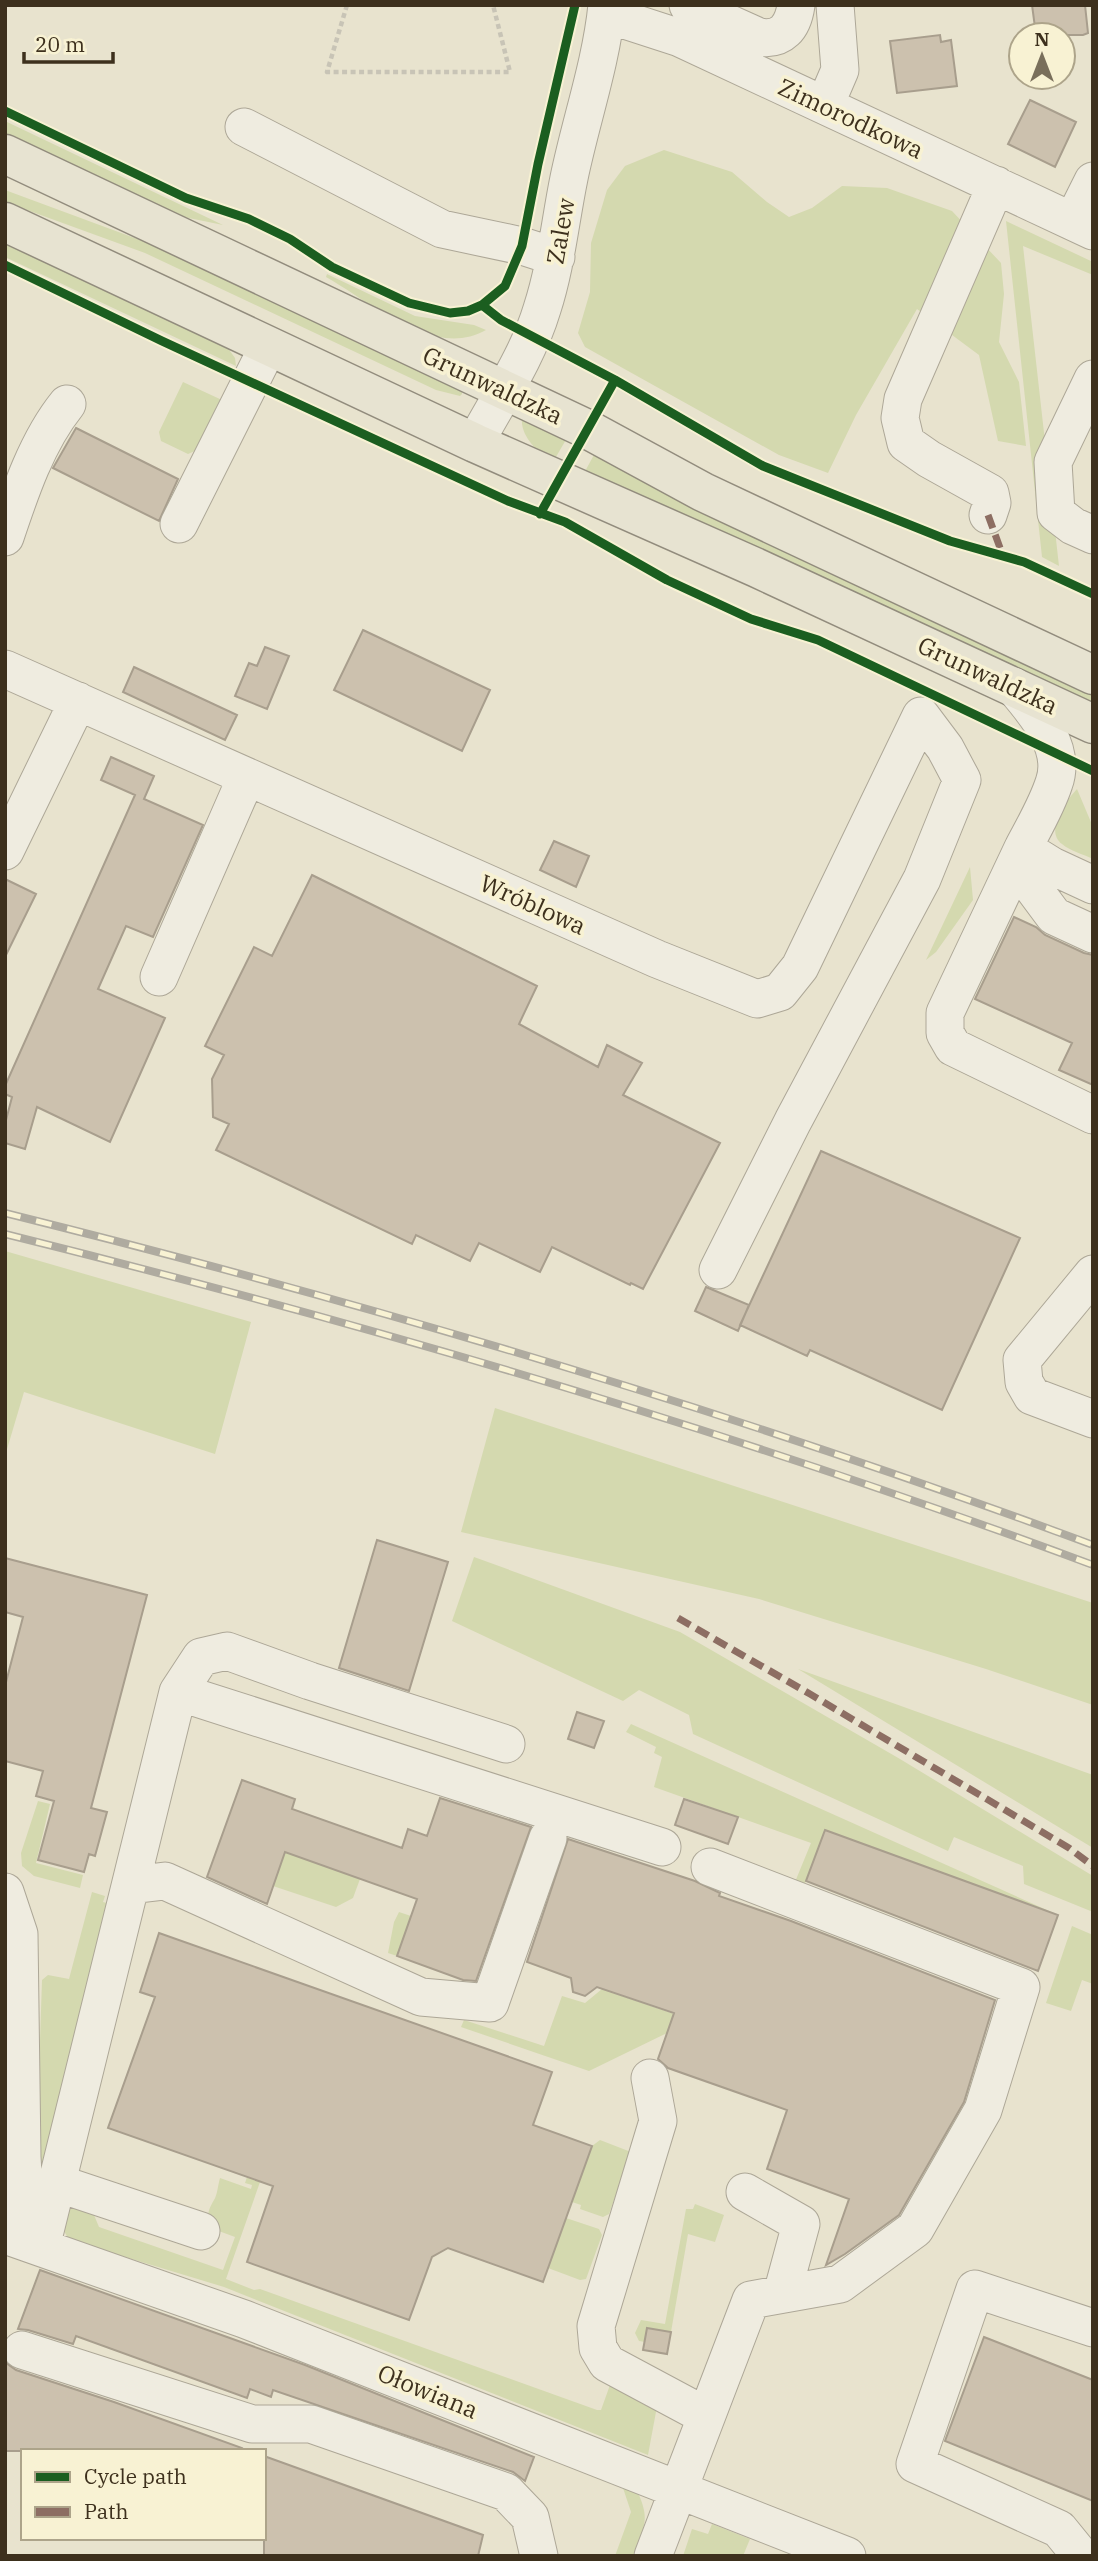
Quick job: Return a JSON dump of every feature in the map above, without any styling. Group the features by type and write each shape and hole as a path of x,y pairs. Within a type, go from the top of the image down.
{"main road":[{"name":"Grunwaldzka","path":"5,154 587,429 703,492 1093,675"},
{"name":"Grunwaldzka","path":"5,222 475,443 757,568 1093,724"}],"street":[{"path":"723,17 769,38 787,30 792,23 796,5"},
{"path":"825,105 840,71 835,5"},
{"name":"Zimorodkowa","path":"607,9 680,38 723,17 825,105 1083,226"},
{"name":"Zalew","path":"475,443 532,336 541,312 556,257 569,178 592,89 607,9"},
{"path":"244,127 442,229 523,246 556,257"},
{"path":"1083,226 1093,181"},
{"path":"988,514 992,503 990,493 906,443 900,418 903,399 996,185"},
{"path":"179,524 268,347"},
{"path":"1093,379 1053,462 1052,480 1056,513 1073,526 1093,535"},
{"path":"5,537 38,453 54,420 67,404"},
{"name":"Wróblowa","path":"5,669 657,959 757,999 779,992 800,967 921,716 945,748 961,780 922,879 793,1121 718,1270"},
{"path":"1013,686 1040,718 1056,755 1055,782 945,1013 945,1033 953,1046 1093,1115"},
{"path":"5,851 78,701"},
{"path":"159,977 246,778"},
{"path":"1023,848 1052,866 1093,885"},
{"path":"1023,848 1031,885 1054,916 1093,934"},
{"path":"1093,1274 1022,1360 1024,1382 1032,1396 1093,1419"},
{"path":"24,2242 57,2183 178,1692 201,1657 227,1651 310,1681 506,1744"},
{"path":"178,1692 662,1847"},
{"path":"131,1885 164,1881 421,1997 490,2003 548,1838"},
{"path":"653,2556 751,2300 840,2284 915,2229 982,2110 1021,1987 710,1867"},
{"path":"5,1892 19,1934 24,2242"},
{"path":"649,2077 658,2121 596,2326 598,2348 607,2363 706,2416"},
{"path":"57,2183 201,2231"},
{"path":"745,2192 802,2224 782,2294"},
{"name":"Ołowiana","path":"24,2242 244,2319 677,2490 782,2544 847,2556"},
{"path":"1081,2556 1059,2529 915,2464 975,2289 1093,2328"},
{"path":"22,2350 252,2424 311,2424 506,2492 530,2516 539,2556"}],"path":[{"path":"347,5 327,72 510,72 494,5"}],"green space":[{"path":"5,121 223,225 174,215 157,208 5,135"},
{"path":"664,150 732,172 789,217 812,208 842,186 887,188 952,211 1001,263 1004,294 999,342 1019,382 1026,446 998,441 979,355 917,309 856,415 828,473 779,455 585,347 578,333 590,292 591,243 607,190 625,166"},
{"path":"5,190 159,247 462,390 462,394 460,396 436,390 145,253 5,202"},
{"path":"1006,221 1093,262 1093,275 1023,246 1059,566 1042,557"},
{"path":"5,241 225,344 235,358 236,366 5,257"},
{"path":"327,274 415,316 474,325 486,330 466,337 445,338 424,333 382,313 326,277"},
{"path":"183,382 222,400 197,450 188,454 161,441 159,432"},
{"path":"522,418 567,438 553,462 531,443 524,431"},
{"path":"595,453 1093,693 1093,705 583,475"},
{"path":"1077,789 1093,827 1093,859 1062,844 1055,831 1059,816"},
{"path":"970,867 973,900 936,952 926,960"},
{"path":"5,1251 251,1322 215,1454 24,1392 5,1456"},
{"path":"495,1408 1093,1603 1093,1705 759,1599 461,1532"},
{"path":"474,1557 680,1632 900,1759 1093,1876 1093,1912 1024,1884 1023,1866 954,1837 948,1851 693,1734 689,1715 639,1690 623,1701 452,1621"},
{"path":"798,1669 1093,1775 1093,1848"},
{"path":"631,1724 1058,1915 825,1830 804,1886 795,1882 811,1843 654,1787 662,1757 654,1753 656,1747 626,1732"},
{"path":"38,1801 50,1804 36,1863 83,1875 80,1888 34,1876 22,1866 21,1853"},
{"path":"278,1849 360,1879 353,1898 336,1907 273,1886"},
{"path":"92,1892 105,1896 103,1902 114,1905 45,2182 36,2162 42,1980 48,1975 69,1979"},
{"path":"399,1912 411,1916 397,1956 388,1953 394,1922"},
{"path":"1072,1926 1093,1935 1093,1984 1082,1980 1071,2011 1046,2003"},
{"path":"602,1989 674,2014 667,2033 589,2071 461,2027 464,2020 544,2046 562,1996 585,2003"},
{"path":"600,2140 631,2152 609,2214 603,2217 580,2209 581,2205 572,2202 592,2146"},
{"path":"247,2177 260,2182 226,2279 597,2410 601,2410 610,2385 658,2401 648,2455 224,2287 69,2240 63,2229 68,2202 89,2203 99,2227 223,2270 235,2237 208,2227 208,2213 220,2178 251,2189 252,2185 245,2183"},
{"path":"695,2204 724,2215 715,2242 688,2234 671,2332 647,2328 645,2342 639,2341 635,2333 641,2320 665,2324 686,2209 693,2209"},
{"path":"566,2218 599,2229 602,2235 586,2279 580,2280 548,2268"},
{"path":"622,2485 638,2493 644,2511 644,2524 633,2556 615,2556 631,2512"},
{"path":"712,2524 750,2539 743,2556 683,2556 692,2529 708,2534"}],"building":[{"path":"1032,5 1085,5 1088,33 1077,35 1077,21 1034,21"},
{"path":"940,35 941,42 951,40 957,86 897,93 890,41"},
{"path":"1030,100 1076,122 1055,167 1008,144"},
{"path":"76,428 178,479 159,521 53,468"},
{"path":"363,630 490,690 462,751 334,690"},
{"path":"265,647 289,656 267,709 235,696 249,663 257,666"},
{"path":"134,667 237,715 225,740 123,692"},
{"path":"111,757 154,776 144,799 203,825 153,937 126,926 98,989 165,1018 110,1142 37,1107 25,1149 5,1143 5,1124 12,1097 5,1094 5,1086 135,795 101,780"},
{"path":"554,841 589,856 576,887 540,870"},
{"path":"312,875 537,986 519,1024 598,1067 607,1045 642,1063 623,1095 720,1143 643,1289 552,1247 540,1272 479,1243 470,1261 416,1235 412,1244 216,1150 229,1124 213,1117 212,1079 224,1055 205,1046 254,947 272,956"},
{"path":"5,879 36,894 5,957"},
{"path":"1014,917 1036,927 1045,935 1093,955 1093,1085 1059,1070 1072,1043 975,999"},
{"path":"821,1151 1020,1238 942,1410 810,1350 807,1356 740,1325"},
{"path":"706,1287 749,1305 738,1331 695,1311"},
{"path":"377,1540 448,1562 409,1691 339,1668"},
{"path":"5,1558 147,1595 91,1808 107,1812 95,1856 89,1854 84,1872 38,1860 54,1801 36,1796 43,1771 5,1761 5,1686 23,1617 5,1612"},
{"path":"577,1712 604,1721 594,1748 568,1739"},
{"path":"242,1780 295,1799 292,1809 402,1848 408,1829 427,1836 440,1798 531,1827 476,1981 463,1980 397,1956 417,1899 285,1852 267,1904 207,1877"},
{"path":"684,1799 738,1817 728,1844 675,1825"},
{"path":"825,1830 1058,1915 1038,1971 806,1881"},
{"path":"568,1839 695,1881 720,1893 719,1896 995,2000 964,2102 899,2215 826,2265 849,2199 767,2169 787,2110 668,2068 658,2059 674,2013 597,1987 585,1996 573,1992 571,1978 527,1962"},
{"path":"159,1933 552,2072 533,2125 592,2146 543,2282 448,2248 432,2257 409,2320 247,2262 273,2186 108,2128 155,1997 140,1992"},
{"path":"40,2270 305,2365 534,2457 525,2481 513,2472 273,2390 271,2397 250,2389 247,2398 76,2336 73,2344 18,2329"},
{"path":"647,2328 671,2332 667,2354 643,2350"},
{"path":"984,2337 1093,2380 1093,2501 945,2441"},
{"path":"6,2363 16,2370 242,2448 21,2449 5,2451"},
{"path":"266,2457 483,2535 478,2556 264,2556"}],"railway":[{"path":"5,1213 280,1285 554,1364 825,1450 1093,1545"},
{"path":"5,1234 280,1306 554,1384 825,1470 1093,1565"}],"marked path":[{"path":"988,515 1003,556"},
{"path":"678,1618 1069,1848 1093,1866"}],"cycle path":[{"path":"540,514 615,380 501,320 482,305 505,286 522,246 575,5"},
{"path":"5,111 186,198 249,219 290,239 332,267 409,303 450,313 468,311 482,305"},
{"path":"5,265 162,341 508,501 565,522 667,580 751,619 818,640 1093,771"},
{"path":"615,380 763,466 950,541 1024,562 1093,594"}]}
